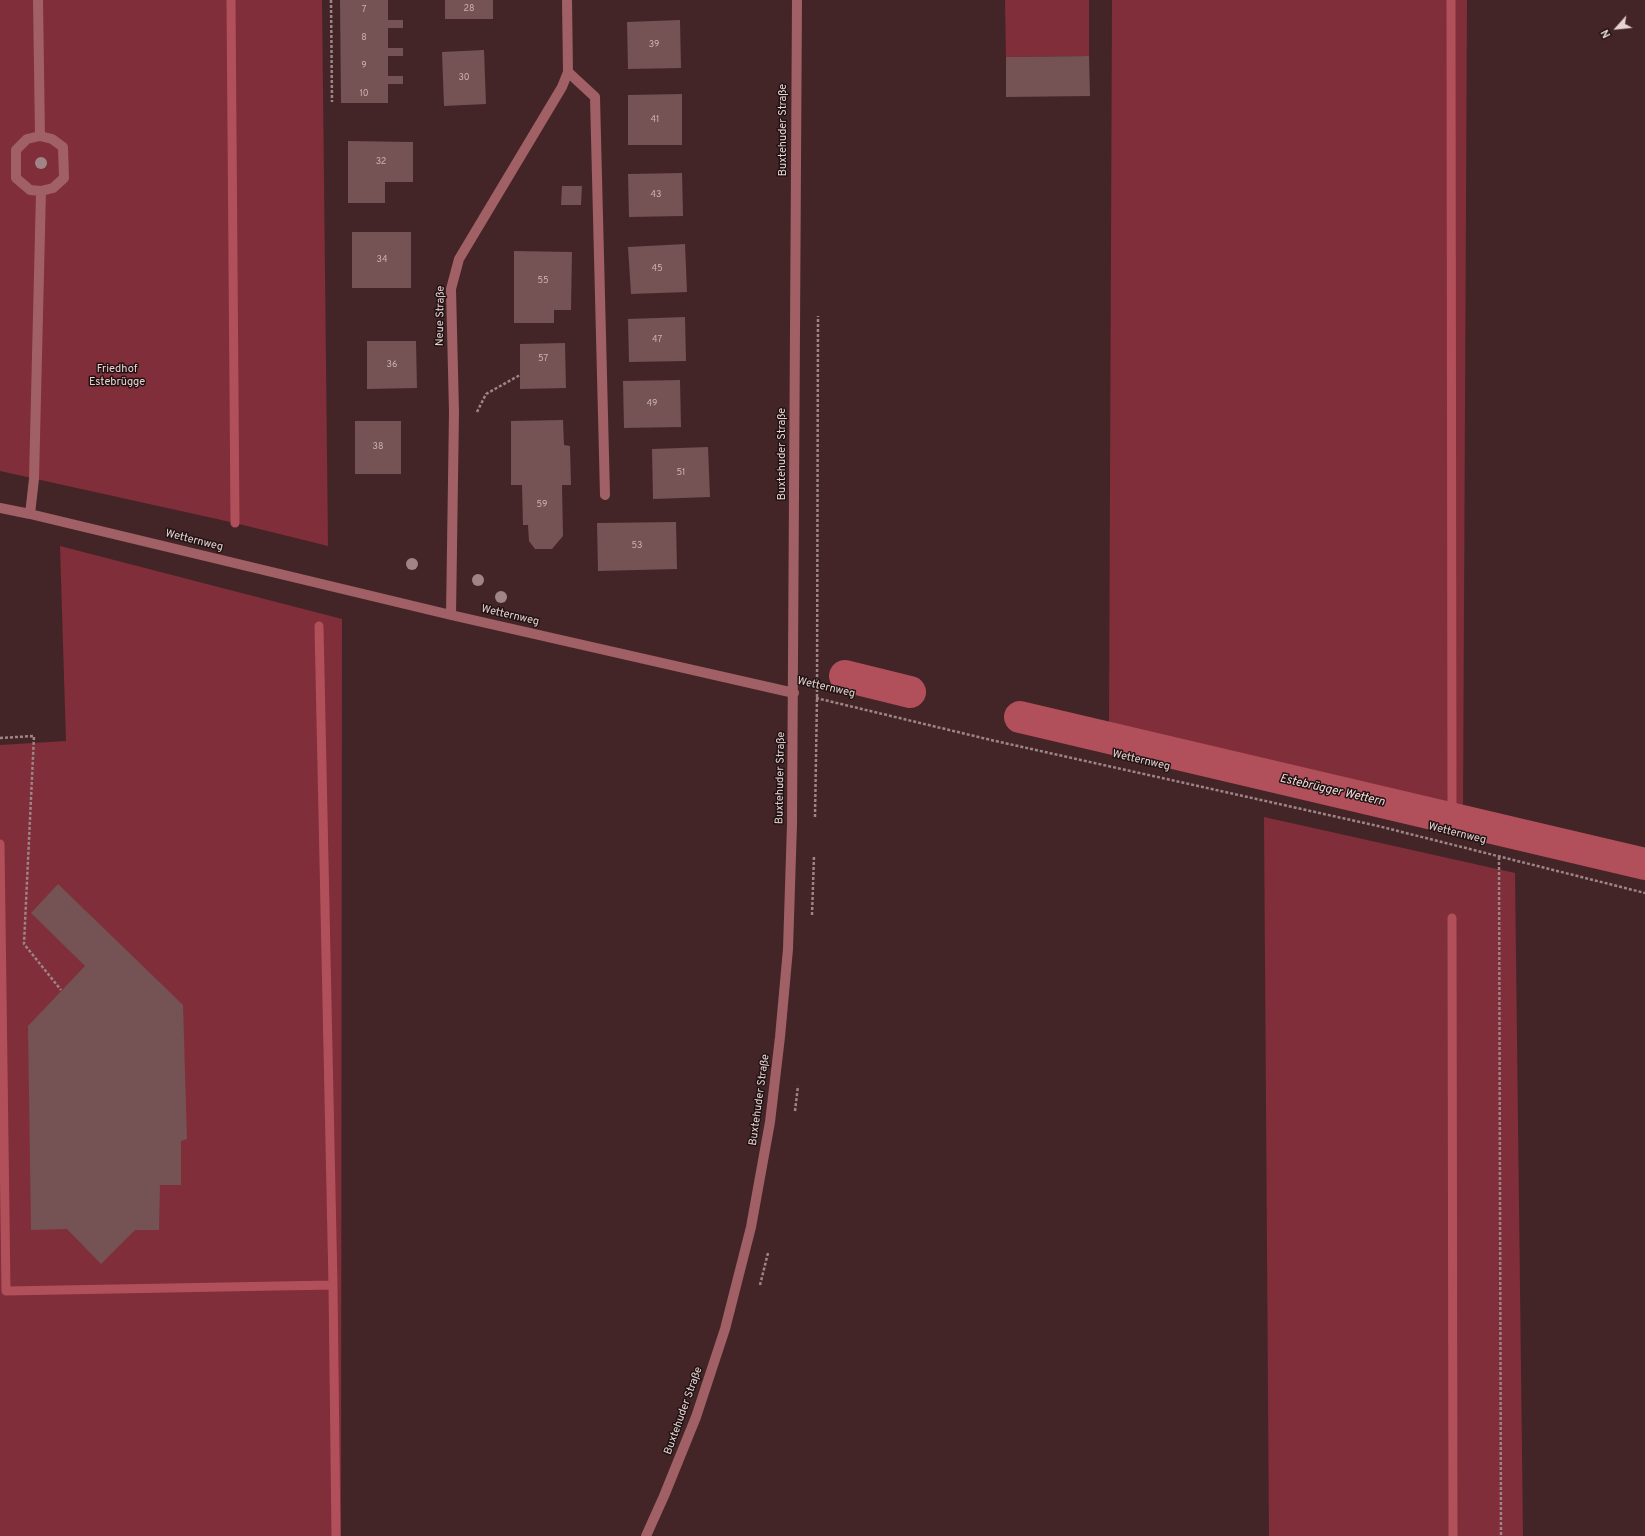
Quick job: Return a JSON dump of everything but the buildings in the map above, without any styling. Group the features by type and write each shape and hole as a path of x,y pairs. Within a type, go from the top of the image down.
{"street":[{"path":"38,0 40,136"},
{"name":"Neue Straße","path":"451,615 454,426 451,289 459,259 562,87 568,72 568,0"},
{"name":"Buxtehuder Straße","path":"646,1536 696,1417 725,1329 751,1227 770,1122 780,1037 788,949 792,824 794,693 797,0"},
{"path":"568,72 595,97 606,495"},
{"path":"40,136 52,138 63,147 64,178 54,188 41,191 30,190 16,178 16,150 27,139 40,136"},
{"path":"30,514 34,479 41,191"},
{"name":"Wetternweg","path":"0,508 451,615 794,693"}],"path":[{"path":"331,0 332,102"},
{"path":"477,412 486,394 520,374"},
{"name":"Wetternweg","path":"794,693 991,740 1378,826 1645,893"},
{"path":"0,738 34,736 24,944 61,990"},
{"path":"1499,857 1501,1536"}],"green space":[{"name":"Friedhof Estebrügge","path":"0,0 322,0 328,546 235,523 0,471"},
{"path":"1005,0 1089,0 1089,56 1006,57"},
{"path":"1112,0 1467,0 1463,810 1109,726"},
{"path":"60,546 342,619 341,1536 0,1536 0,745 66,741"},
{"path":"1264,817 1515,873 1523,1536 1269,1536"}],"waterway":[{"path":"231,0 235,523"},
{"path":"1451,0 1452,819"},
{"path":"319,626 333,1285 336,1536"},
{"name":"Estebrügger Wettern","path":"845,676 910,692"},
{"name":"Estebrügger Wettern","path":"1020,717 1645,864"},
{"path":"0,844 6,1291 333,1285"},
{"path":"1452,918 1453,1536"}]}
